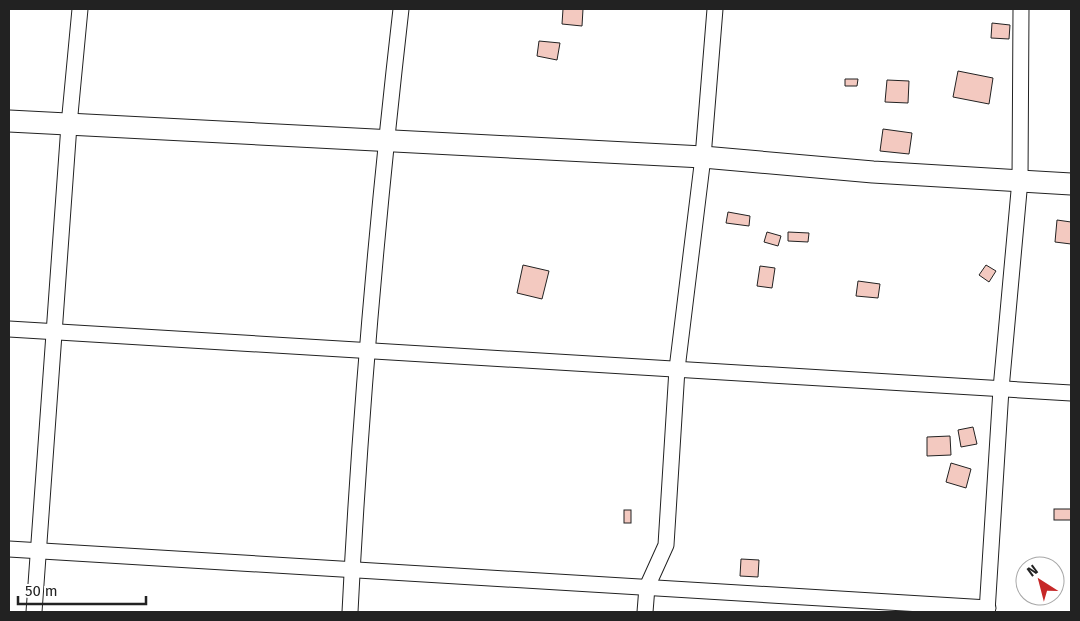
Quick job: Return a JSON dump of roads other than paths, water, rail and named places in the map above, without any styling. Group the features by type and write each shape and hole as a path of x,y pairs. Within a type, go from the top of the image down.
{"main road":[{"path":"9,121 702,157 873,172 1071,184"}],"street":[{"path":"34,612 69,125 80,9"},
{"path":"350,612 368,351 386,141 401,9"},
{"path":"645,612 647,587 666,544 677,369 702,157 715,9"},
{"path":"9,548 987,610 1001,389 1020,180 1021,9"},
{"path":"9,329 1071,393"}]}
